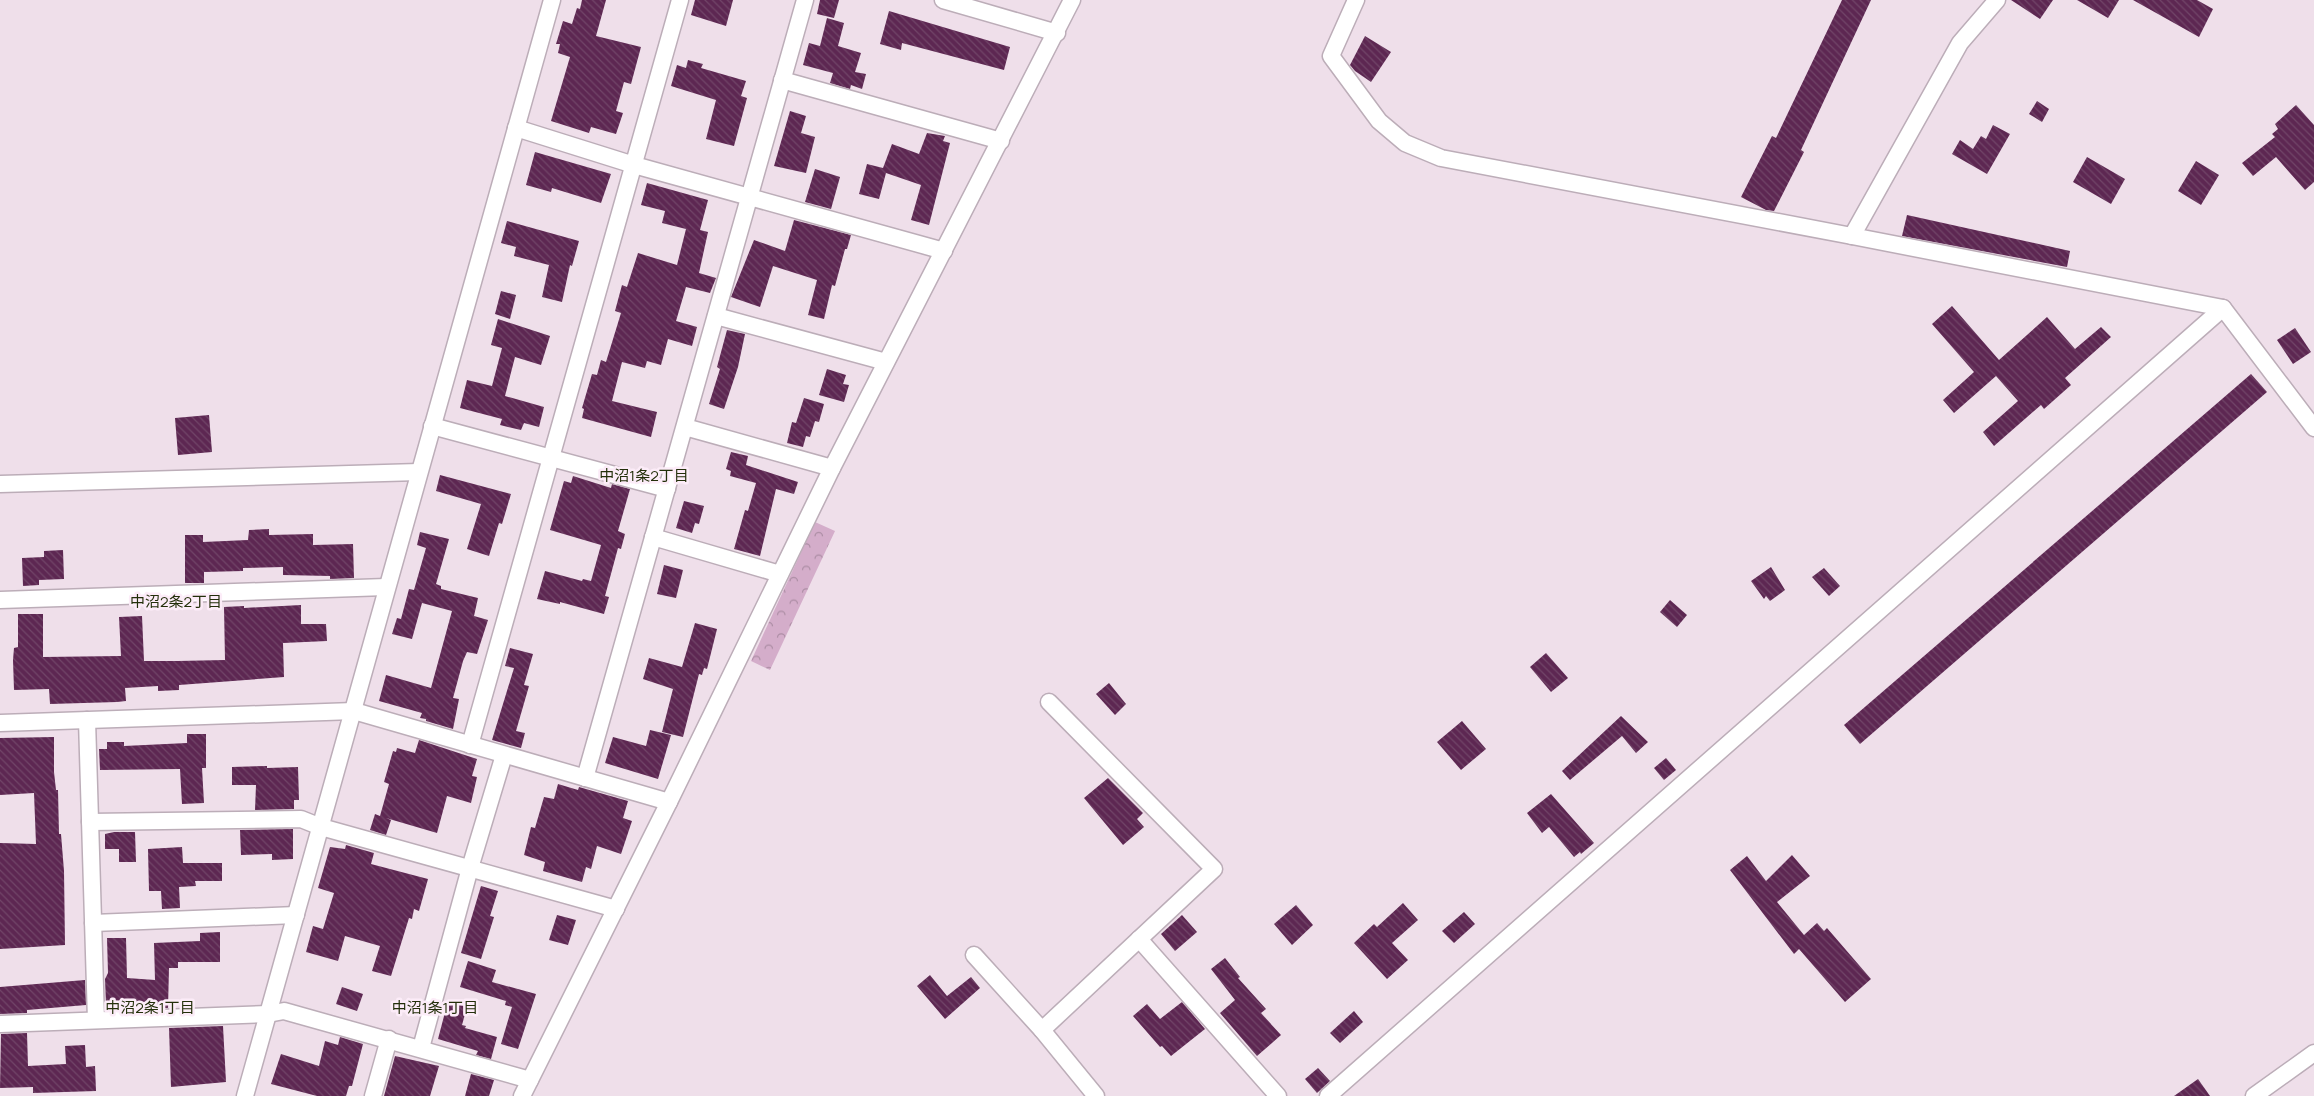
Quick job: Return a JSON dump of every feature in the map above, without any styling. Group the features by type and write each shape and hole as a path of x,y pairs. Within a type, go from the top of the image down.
{"street":[{"path":"245,1096 354,711 386,587 552,0"},
{"path":"470,745 680,0"},
{"path":"585,778 805,0"},
{"path":"943,0 1057,32"},
{"path":"522,1096 669,802 832,468 1072,0"},
{"path":"1356,0 1331,56 1378,121 1405,143 1441,158 2223,308 2314,428"},
{"path":"1852,236 1960,43 1996,0"},
{"path":"782,80 1001,141"},
{"path":"516,128 634,165 944,251"},
{"path":"1328,1096 2223,308"},
{"path":"716,316 886,362"},
{"path":"432,426 667,488"},
{"path":"684,426 832,468"},
{"path":"0,484 419,472"},
{"path":"653,537 780,574"},
{"path":"0,600 386,587"},
{"path":"1042,1030 1214,869 1049,702"},
{"path":"0,723 354,711 669,802"},
{"path":"87,720 96,1020"},
{"path":"421,1048 470,868 504,755"},
{"path":"90,822 300,819 321,827 616,909"},
{"path":"93,923 296,915"},
{"path":"1139,940 1278,1096"},
{"path":"974,955 1042,1030 1096,1096"},
{"path":"0,1024 268,1014 284,1011 530,1080"},
{"path":"373,1096 389,1039"},
{"path":"2254,1096 2314,1053"}],"green space":[{"path":"815,522 835,531 770,670 751,661"}],"building":[{"path":"582,0 606,0 596,36 641,47 631,84 624,82 616,111 623,113 616,134 591,127 589,133 551,121 570,57 558,53 560,44 556,44 563,21 572,24 577,8 580,9"},
{"path":"695,0 733,0 726,26 691,15"},
{"path":"820,0 839,0 834,18 817,14"},
{"path":"1842,0 1871,0 1801,150 1804,152 1774,211 1766,210 1741,197 1772,136 1776,138"},
{"path":"2011,0 2053,0 2040,19"},
{"path":"2077,0 2119,0 2108,18"},
{"path":"2133,0 2197,0 2213,9 2199,37"},
{"path":"889,11 1010,47 1004,70 902,43 901,50 880,44"},
{"path":"827,18 844,23 838,46 861,53 855,72 866,74 862,89 851,85 850,89 830,83 833,73 803,65 809,43 820,46"},
{"path":"1365,36 1391,52 1371,82 1355,71 1350,65"},
{"path":"688,60 703,64 701,68 746,81 741,96 747,98 734,146 706,139 716,100 671,86 677,65 686,68"},
{"path":"2037,101 2049,109 2042,122 2029,114"},
{"path":"2296,105 2314,125 2314,182 2305,190 2276,157 2253,176 2242,163 2275,137 2272,134 2278,129 2275,124"},
{"path":"790,111 806,116 801,133 815,137 806,173 774,166"},
{"path":"1993,125 2010,134 1987,174 1952,154 1960,140 1973,149 1981,136 1986,139"},
{"path":"927,133 945,136 943,141 950,143 929,225 911,220 921,185 886,173 879,199 859,194 867,164 883,168 892,144 919,154"},
{"path":"535,152 611,174 601,203 552,188 551,192 526,185"},
{"path":"2087,157 2125,179 2111,204 2073,182"},
{"path":"2196,161 2219,175 2201,205 2178,191"},
{"path":"815,169 840,177 831,209 805,202"},
{"path":"647,183 708,200 700,230 708,232 699,273 716,278 710,293 686,287 676,321 697,327 692,346 668,339 661,365 647,361 645,368 622,362 612,401 657,412 651,437 582,418 584,409 582,408 592,374 597,375 601,360 606,362 621,313 615,311 622,285 627,287 638,253 677,265 686,229 662,223 665,211 641,205"},
{"path":"1907,215 2070,251 2067,267 1902,236"},
{"path":"794,220 851,235 847,249 845,249 835,286 832,285 824,319 808,315 817,280 773,266 760,307 731,297 754,240 785,251"},
{"path":"507,221 579,241 572,266 570,265 562,302 542,297 549,265 514,256 516,247 501,243"},
{"path":"501,291 516,295 510,319 495,314"},
{"path":"1952,306 1999,360 2047,317 2075,349 2101,327 2111,337 2065,378 2071,385 2044,409 2041,405 1994,446 1983,432 2018,401 1996,376 1954,413 1943,400 1974,372 1932,324"},
{"path":"498,319 550,336 541,365 515,357 505,396 544,407 539,427 524,423 521,430 500,425 502,419 460,408 467,380 492,386 502,348 491,345"},
{"path":"2295,328 2311,352 2293,364 2277,340"},
{"path":"727,330 745,334 738,367 724,409 709,404 720,369 717,367"},
{"path":"827,369 846,375 843,384 849,385 844,402 819,395"},
{"path":"2251,374 2267,392 1860,744 1844,725"},
{"path":"804,398 824,404 819,422 815,421 810,437 806,436 803,447 787,443 792,422 796,423"},
{"path":"209,415 212,452 178,455 175,418"},
{"path":"731,452 748,456 746,465 798,482 794,494 776,489 760,556 734,549 745,510 748,511 756,483 730,476 731,471 726,469"},
{"path":"440,475 511,494 502,524 499,523 489,556 467,549 481,504 436,491"},
{"path":"573,476 611,488 612,484 630,489 618,531 625,534 621,549 618,548 605,596 609,597 604,614 560,602 560,604 537,599 545,571 582,581 583,579 591,581 601,545 550,530 564,481 571,483"},
{"path":"684,501 704,506 699,524 695,523 692,533 676,528"},
{"path":"269,529 269,535 313,534 313,545 353,544 354,578 330,579 330,576 283,575 283,567 243,568 243,571 204,572 204,583 185,583 185,535 203,535 203,542 248,540 249,530"},
{"path":"420,532 449,539 436,584 441,586 441,589 478,598 474,616 488,620 477,654 467,652 463,661 453,698 459,699 453,729 420,718 422,713 379,701 386,675 431,688 452,611 422,603 412,639 392,634 397,618 401,619 409,589 414,590 426,548 417,545"},
{"path":"63,550 64,579 39,580 39,585 23,586 22,558 44,557 44,551"},
{"path":"664,565 683,570 676,598 657,594"},
{"path":"1771,567 1785,590 1770,601 1766,596 1764,599 1751,581"},
{"path":"1824,568 1840,586 1829,596 1812,577"},
{"path":"1670,600 1687,615 1677,627 1660,612"},
{"path":"301,605 301,624 326,624 327,641 283,643 284,677 179,685 179,690 158,691 158,686 125,688 126,701 117,702 50,704 49,689 14,690 13,660 14,648 18,647 18,614 43,614 43,657 121,656 119,617 142,616 144,661 225,660 224,607 244,606 244,608"},
{"path":"695,623 717,629 707,669 704,668 702,675 699,674 683,737 662,732 673,689 643,679 649,658 682,667"},
{"path":"510,648 533,654 524,685 529,686 516,731 525,733 521,748 492,740 514,668 505,666"},
{"path":"1546,653 1568,678 1551,692 1530,667"},
{"path":"1109,683 1126,704 1115,715 1096,694"},
{"path":"1621,716 1648,742 1636,753 1622,736 1570,780 1562,771"},
{"path":"1462,721 1486,749 1461,770 1437,742"},
{"path":"650,730 671,735 658,779 605,763 613,737 646,746"},
{"path":"187,734 206,734 206,768 202,768 204,803 182,804 180,769 100,770 99,749 107,749 107,742 124,742 124,746 187,743"},
{"path":"54,737 54,772 56,790 58,790 59,834 61,834 64,871 65,945 0,949 0,843 36,844 34,793 0,795 0,738"},
{"path":"419,740 477,759 472,776 477,777 471,803 447,796 437,833 386,818 391,820 386,835 370,830 375,814 380,816 389,784 384,782 393,751 396,752 397,748 415,753"},
{"path":"1666,758 1676,770 1664,780 1654,768"},
{"path":"267,766 267,768 298,767 299,800 294,800 294,809 255,810 256,785 232,785 232,767"},
{"path":"1108,778 1143,813 1137,819 1144,827 1123,845 1084,798"},
{"path":"558,784 578,790 579,787 628,801 623,818 632,821 621,854 597,846 591,869 586,867 582,882 543,871 545,862 524,855 531,827 535,828 544,797 554,799"},
{"path":"1551,794 1594,843 1581,854 1580,852 1574,857 1549,827 1542,833 1527,813"},
{"path":"293,829 293,859 272,860 272,854 241,855 240,830"},
{"path":"135,832 136,862 119,862 119,849 105,849 105,834"},
{"path":"346,845 374,853 371,864 428,879 419,911 414,909 412,919 409,918 391,976 372,971 380,946 345,936 338,961 306,952 313,926 323,929 334,893 318,888 330,847 345,849"},
{"path":"182,847 183,863 222,863 222,881 195,881 196,886 179,887 180,908 162,909 161,891 149,891 148,849"},
{"path":"1792,855 1810,876 1777,902 1804,935 1817,923 1824,931 1827,928 1871,979 1845,1002 1799,949 1794,954 1730,870 1747,856 1766,881"},
{"path":"481,886 498,891 490,916 494,917 481,959 461,953"},
{"path":"1403,903 1418,920 1392,943 1408,960 1387,979 1354,943 1374,924 1377,927"},
{"path":"1296,905 1313,925 1292,945 1274,924"},
{"path":"1464,912 1475,924 1454,943 1442,931"},
{"path":"557,915 576,920 568,945 549,940"},
{"path":"1182,915 1197,932 1175,951 1161,934"},
{"path":"220,932 220,962 178,962 178,968 169,968 168,1008 150,1008 151,1005 106,1004 105,979 108,973 107,938 126,938 127,978 155,980 154,943 200,941 200,933"},
{"path":"1225,958 1240,977 1238,978 1266,1009 1261,1013 1281,1035 1257,1056 1220,1013 1235,1000 1211,969"},
{"path":"468,961 496,970 492,982 536,994 518,1049 501,1044 512,1007 505,1005 506,1001 460,987"},
{"path":"930,975 947,996 971,977 980,988 945,1019 917,986"},
{"path":"85,980 86,1005 27,1010 27,1013 0,1014 0,987"},
{"path":"342,987 363,994 357,1011 336,1004"},
{"path":"448,1001 467,1007 462,1025 466,1026 465,1028 497,1037 491,1059 476,1055 478,1051 438,1039"},
{"path":"1182,1002 1205,1029 1171,1056 1162,1046 1160,1047 1133,1016 1147,1004 1160,1019"},
{"path":"1354,1011 1363,1022 1340,1043 1330,1033"},
{"path":"223,1026 226,1082 171,1087 169,1028"},
{"path":"27,1033 28,1066 66,1064 65,1046 85,1045 86,1067 95,1066 96,1091 33,1093 33,1087 0,1088 1,1034"},
{"path":"340,1037 363,1044 352,1086 349,1086 346,1096 317,1096 271,1084 281,1054 319,1066 325,1041 338,1045"},
{"path":"395,1056 439,1066 430,1096 384,1096"},
{"path":"1318,1068 1330,1081 1317,1093 1305,1079"},
{"path":"471,1074 494,1080 489,1096 465,1096"},
{"path":"2198,1079 2210,1096 2174,1096"}],"district":[{"name":"中沼1条2丁目","path":"644,475"},
{"name":"中沼2条2丁目","path":"176,601"},
{"name":"中沼2条1丁目","path":"150,1007"},
{"name":"中沼1条1丁目","path":"435,1007"}]}
